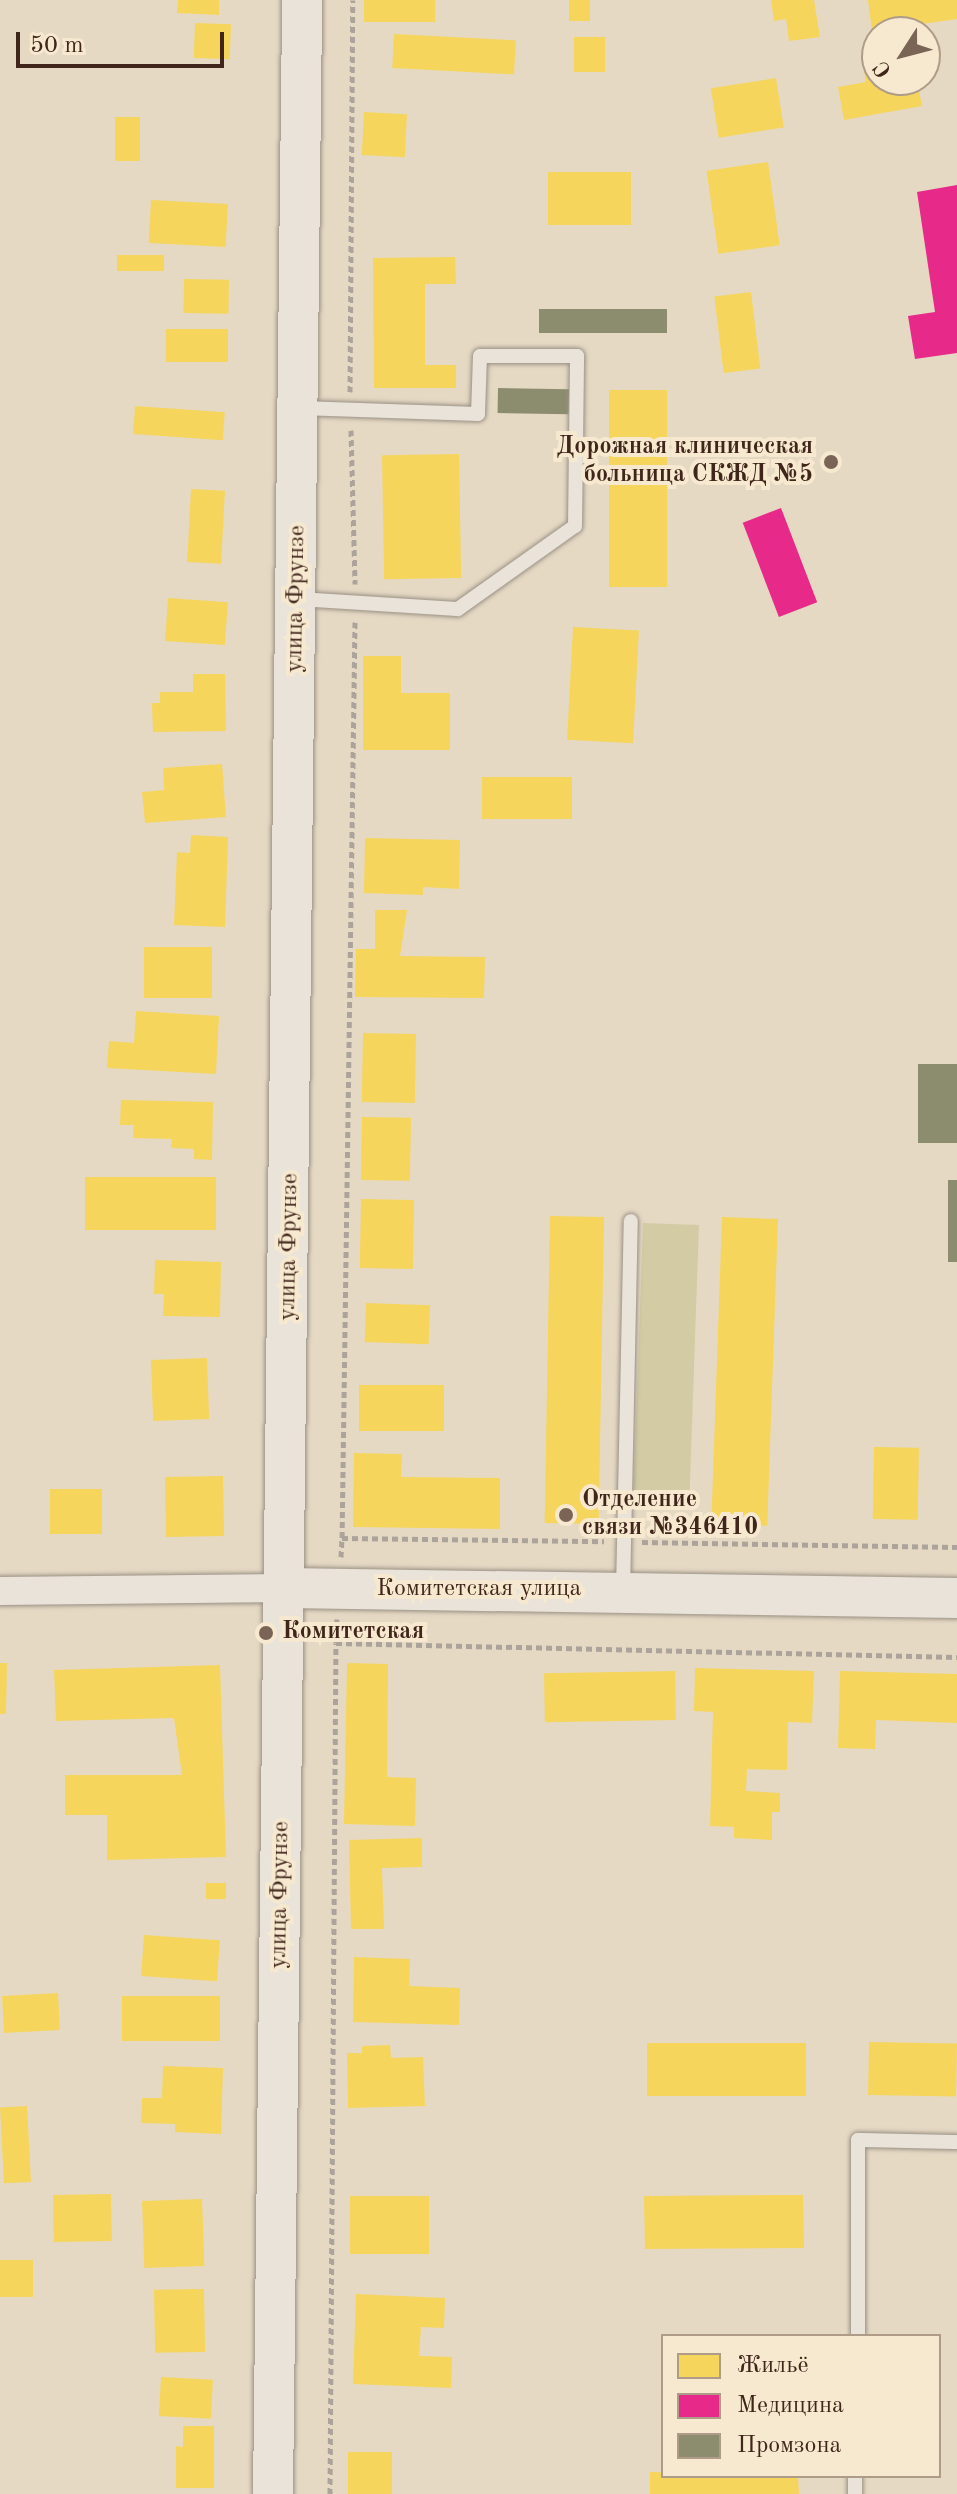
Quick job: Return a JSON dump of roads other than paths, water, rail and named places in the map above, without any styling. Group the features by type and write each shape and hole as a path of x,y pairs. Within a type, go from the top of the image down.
{"street":[{"name":"улица Фрунзе","path":"273,2494 286,1588 302,0"},
{"name":"Комитетская улица","path":"0,1591 286,1588 957,1598"}],"lane":[{"path":"297,599 458,609 575,526 577,356 480,356 478,414 299,408"},
{"path":"623,1591 631,1221"},
{"path":"858,2334 858,2140 957,2142"}],"place":[{"name":"Дорожная клиническая больница СКЖД №5","path":"831,462"},
{"name":"Отделение связи №346410","path":"566,1515"},
{"name":"Комитетская","path":"266,1633"}]}
